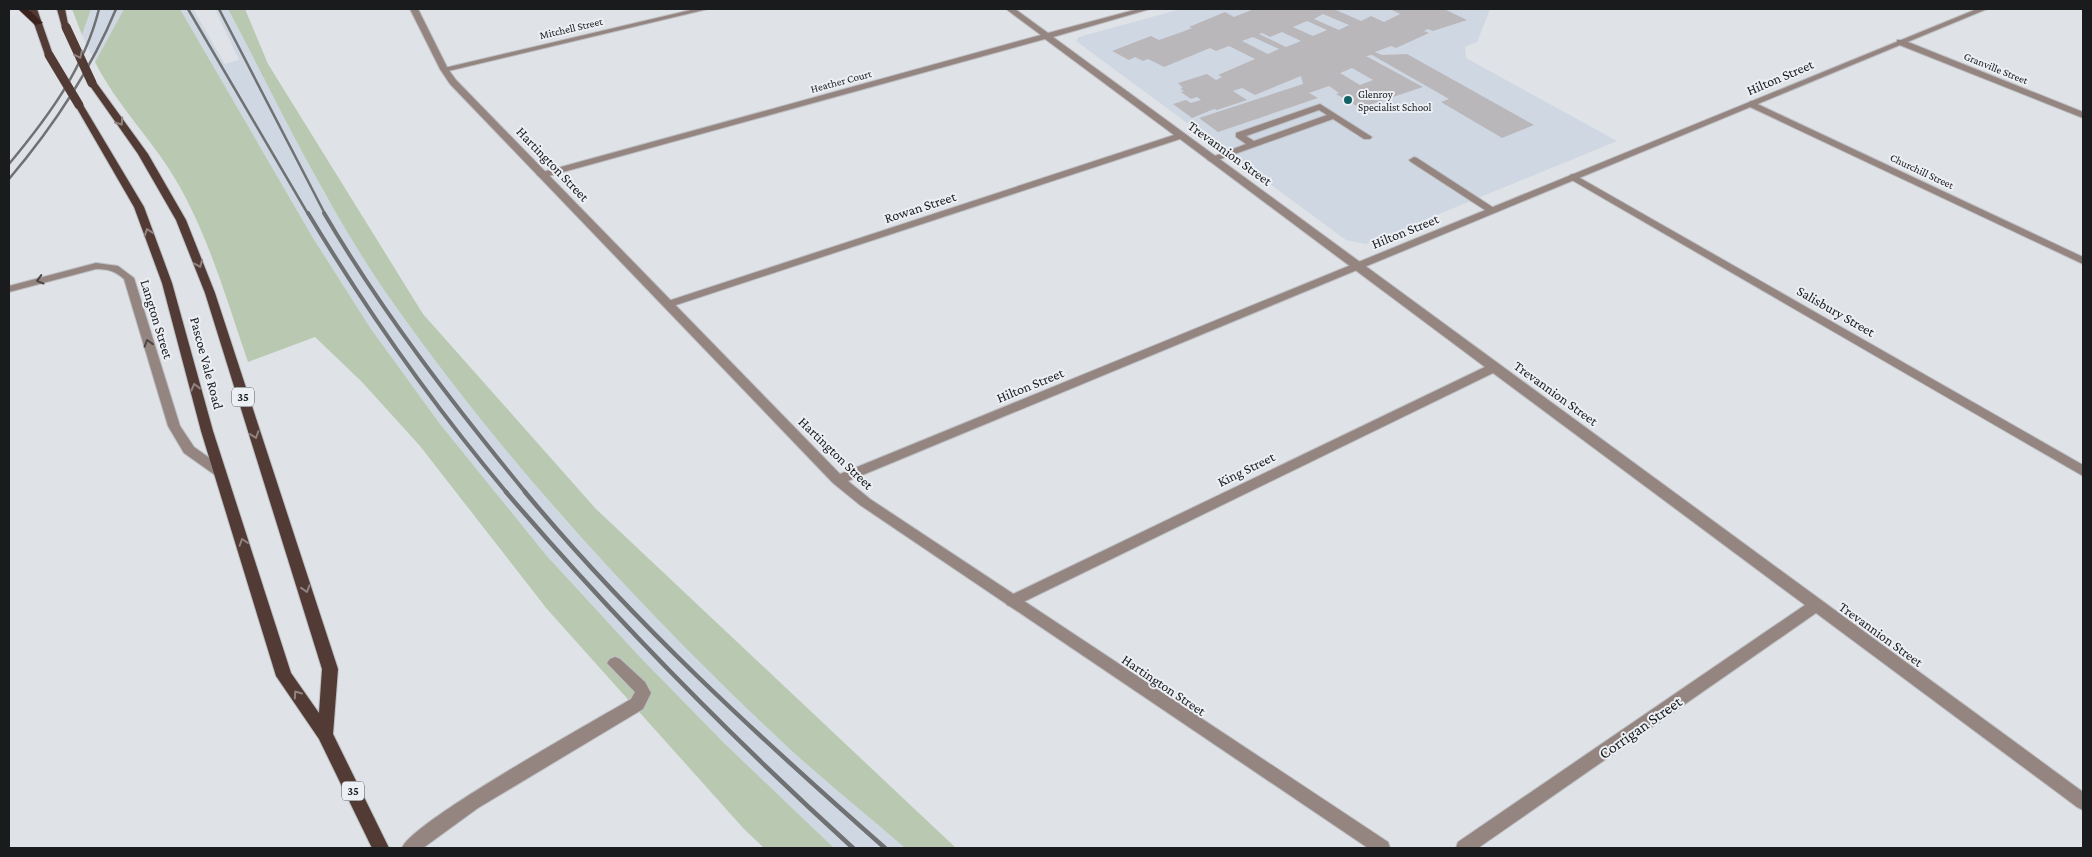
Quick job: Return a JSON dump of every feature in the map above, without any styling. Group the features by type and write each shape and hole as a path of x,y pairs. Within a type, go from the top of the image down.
{"highway":[{"path":"23,9 38,23"}],"main road":[{"name":"Pascoe Vale Road","path":"33,9 49,55 139,207 167,283 206,431 284,676 325,734 381,848"},
{"name":"Pascoe Vale Road","path":"61,9 66,27 92,82 143,154 181,220 210,293 330,668 325,734"}],"street":[{"name":"Hartington Street","path":"414,9 452,82 838,480 865,502 1382,848"},
{"name":"Mitchell Street","path":"444,69 704,9"},
{"name":"Trevannion Street","path":"1010,9 2083,802"},
{"name":"Heather Court","path":"542,175 1146,9"},
{"name":"Hilton Street","path":"838,480 1983,9"},
{"name":"Granville Street","path":"1900,42 2083,115"},
{"name":"Churchill Street","path":"1751,104 2083,261"},
{"path":"1252,144 1239,135 1320,107 1367,137"},
{"path":"1212,159 1334,116"},
{"name":"Rowan Street","path":"669,304 1180,136"},
{"path":"1414,160 1492,210"},
{"name":"Salisbury Street","path":"1573,177 2083,471"},
{"name":"Langton Street","path":"9,289 96,266 110,266 124,273 129,278 174,426 189,450 220,472"},
{"name":"King Street","path":"1012,601 1494,367"},
{"name":"Corrigan Street","path":"1464,848 1816,605"},
{"path":"410,848 430,831 472,803 637,704 643,694 640,687 615,663"}],"shaded area":[{"path":"91,9 124,9 95,62 82,35"},
{"path":"180,9 193,9 225,64 239,60 215,9 228,9 325,195 394,304 502,444 566,521 648,609 778,738 905,848 834,848 724,743 638,655 546,555 440,424 371,329 313,238"},
{"name":"Glenroy Specialist School","path":"1181,9 1490,9 1477,42 1465,47 1466,58 1617,141 1366,244 1346,240 1076,41 1079,37"}],"green space":[{"path":"72,9 91,9 82,35"},
{"path":"124,9 180,9 313,238 371,329 440,424 546,555 638,655 724,743 834,848 764,848 744,829 547,609 420,446 362,382 315,337 248,362 217,270 188,203 177,182 124,108 95,62"},
{"path":"228,9 245,9 268,64 423,314 596,509 956,848 905,848 808,766 674,636 575,530 527,475 437,362 370,269 326,196"}],"building":[{"path":"1254,9 1339,9 1336,10 1361,21 1371,16 1384,22 1400,14 1390,9 1444,9 1467,20 1433,31 1428,29 1424,31 1429,33 1396,48 1391,46 1375,52 1382,55 1407,54 1534,125 1502,138 1441,102 1449,99 1372,55 1366,56 1423,87 1360,108 1336,94 1339,93 1329,86 1309,93 1318,98 1218,132 1199,118 1303,84 1301,76 1255,95 1242,88 1233,91 1247,100 1217,110 1214,109 1192,118 1173,104 1186,100 1191,103 1201,100 1197,97 1191,99 1181,92 1184,91 1180,89 1183,88 1178,83 1207,74 1216,80 1222,77 1218,75 1255,59 1229,46 1216,51 1210,48 1164,67 1148,59 1143,61 1135,57 1129,60 1112,51 1151,36 1159,40 1192,28 1189,27 1225,12 1234,17","holes":["1323,14 1349,25 1339,30 1314,19","1307,21 1327,30 1313,36 1293,27","1282,32 1301,41 1286,47 1259,34 1262,33 1270,37","1253,37 1279,49 1268,54 1242,41","1352,68 1373,80 1360,85 1340,73"]}],"railway":[{"path":"9,164 51,110 63,91 84,52 99,9"},
{"path":"9,179 41,139 69,98 94,55 116,9"},
{"path":"188,9 308,214"},
{"path":"219,9 325,214"},
{"path":"308,213 330,250 402,357 453,426 507,493"},
{"path":"324,213 346,250 419,357 526,493"},
{"path":"506,492 588,585 674,675 762,763 853,848"},
{"path":"525,492 609,587 698,677 885,848"}],"place":[{"name":"Glenroy Specialist School","path":"1348,100"}]}
